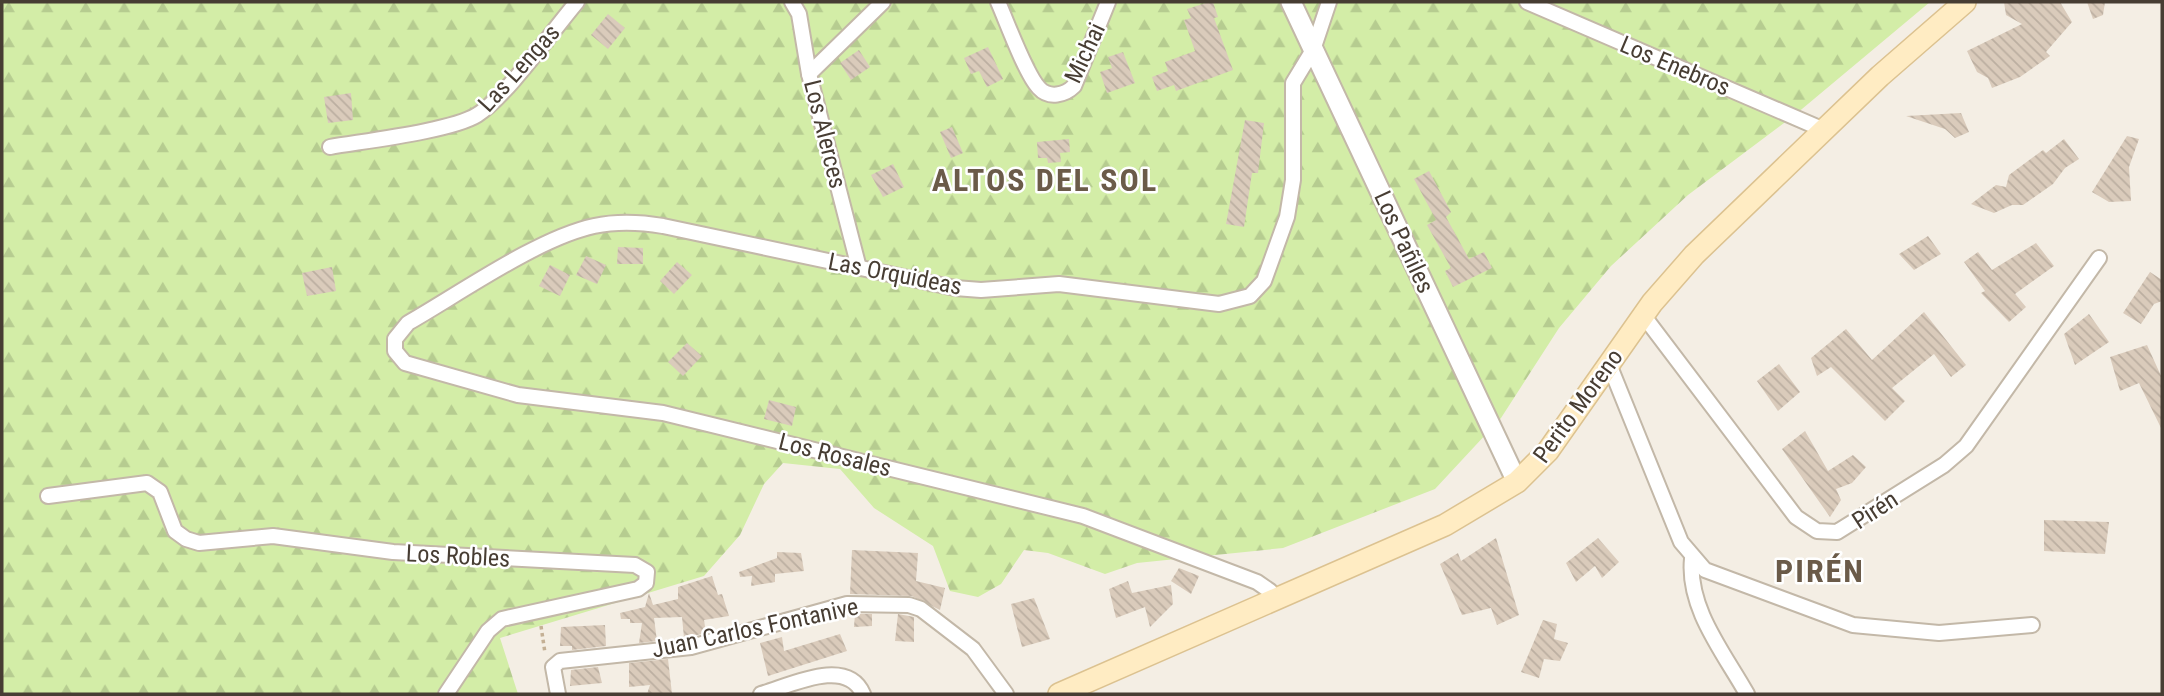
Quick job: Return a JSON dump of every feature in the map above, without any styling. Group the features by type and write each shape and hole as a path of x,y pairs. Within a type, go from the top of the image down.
{"main road":[{"name":"Perito Moreno","path":"1059,694 1445,525 1517,482 1548,451 1643,315 1694,255 1885,71 1965,2"}],"street":[{"name":"Las Lengas","path":"330,147 454,124 477,116 494,101 577,2"},
{"name":"Los Alerces","path":"792,2 801,23 808,74 859,268"},
{"path":"808,74 883,2"},
{"name":"Michai","path":"998,2 1037,86 1054,95 1069,92 1074,86 1108,2"},
{"name":"Los Pañiles","path":"1291,2 1517,482"},
{"path":"1313,50 1329,2"},
{"name":"Los Enebros","path":"1527,2 1824,130"},
{"name":"Las Orquideas","path":"395,339 408,323 551,242 603,225 628,222 663,226 967,289 1059,284 1219,304 1250,296 1269,272 1287,217 1293,180 1293,83 1313,50"},
{"name":"Pirén","path":"1643,315 1796,517 1817,531 1837,532 1944,465 1966,446 2099,258"},
{"name":"Los Rosales","path":"395,339 396,351 405,363 500,391 653,411 1083,516 1257,582 1266,587 1275,600"},
{"path":"1609,363 1681,542 1692,559 1721,578 1853,625 1939,633 2032,625"},
{"name":"Los Robles","path":"48,496 147,483 160,492 176,531 186,539 199,543 273,536 393,552 635,565 646,572 646,583 638,589 496,622 446,694"},
{"path":"1692,559 1691,581 1698,606 1747,694"},
{"name":"Juan Carlos Fontanive","path":"553,667 563,661 691,647 847,604 909,605 921,609 977,652 1006,694"},
{"path":"553,667 558,694"},
{"path":"761,694 836,675 853,680 863,694"}],"path":[{"path":"539,610 545,654 553,667"}],"green space":[{"path":"2,2 1930,2 1796,114 1688,195 1611,266 1559,328 1501,418 1435,489 1283,548 1137,563 1105,574 1048,553 1024,550 1001,584 978,597 950,591 933,546 874,508 840,469 783,463 764,484 740,535 704,576 500,638 518,694 2,694"}],"building":[{"path":"1213,2 1218,17 1214,18 1233,70 1176,91 1174,85 1157,91 1152,77 1168,71 1165,62 1195,51 1184,20 1191,18 1187,9"},
{"path":"2004,2 2060,2 2072,22 2046,52 2050,56 2020,77 1992,88 1988,78 1977,72 1967,51 2022,24 2006,15"},
{"path":"2087,2 2105,2 2103,15 2093,19"},
{"path":"608,14 625,28 608,49 591,35"},
{"path":"988,47 1003,79 987,87 979,71 971,74 964,58"},
{"path":"859,50 870,67 851,80 840,63"},
{"path":"1123,52 1135,83 1107,93 1100,72 1112,68 1108,57"},
{"path":"351,93 353,120 328,123 324,97"},
{"path":"1961,113 1969,132 1955,138 1945,129 1906,116"},
{"path":"1245,120 1264,123 1258,173 1252,173 1244,227 1226,224"},
{"path":"952,127 963,153 951,158 940,132"},
{"path":"2127,136 2139,139 2129,167 2131,201 2109,202 2092,192"},
{"path":"1069,139 1070,152 1060,153 1061,162 1048,163 1047,158 1038,158 1037,142"},
{"path":"2064,139 2079,159 2065,168 2053,184 2023,205 2012,205 1994,213 1971,204 1996,185 2006,187 2009,175 2043,150 2046,153"},
{"path":"893,164 904,187 883,197 871,175"},
{"path":"1429,171 1451,212 1446,217 1469,259 1484,252 1492,268 1453,287 1445,271 1451,268 1427,225 1436,220 1414,179"},
{"path":"1928,236 1941,254 1914,270 1899,254"},
{"path":"2036,243 2054,266 2015,294 2026,307 2009,322 1981,293 1985,291 1964,262 1978,252 1992,270"},
{"path":"618,247 643,248 643,264 617,264"},
{"path":"586,256 606,265 597,284 576,275"},
{"path":"677,262 692,275 674,294 660,281"},
{"path":"550,265 570,275 560,296 539,286"},
{"path":"332,267 336,291 307,296 302,273"},
{"path":"2150,272 2162,280 2162,301 2154,304 2141,324 2123,313"},
{"path":"1924,312 1966,365 1951,377 1934,354 1892,388 1905,401 1885,421 1831,367 1817,376 1811,358 1846,329 1872,360"},
{"path":"2089,314 2109,342 2075,365 2064,334"},
{"path":"687,343 702,356 683,376 668,362"},
{"path":"2147,345 2162,378 2162,430 2139,383 2120,391 2110,357"},
{"path":"1779,364 1800,392 1778,411 1757,381"},
{"path":"769,400 796,407 792,426 764,419"},
{"path":"1805,431 1828,471 1853,455 1866,467 1852,483 1836,489 1841,500 1830,517 1782,449"},
{"path":"2044,520 2109,522 2105,554 2044,551"},
{"path":"1496,538 1519,615 1497,625 1491,608 1462,615 1440,564 1458,553 1461,561"},
{"path":"1598,538 1619,562 1602,578 1595,566 1576,582 1566,563"},
{"path":"852,550 918,553 916,581 945,588 940,610 912,596 850,594"},
{"path":"777,552 801,553 804,571 775,574 775,582 751,586 752,576 740,577 739,572 777,558"},
{"path":"1179,568 1199,576 1191,594 1171,581"},
{"path":"712,576 718,595 722,594 729,616 704,620 706,633 684,638 682,617 654,618 657,641 639,643 642,623 630,623 630,619 621,619 620,613 645,607 649,593 653,605 678,599 678,587"},
{"path":"1128,581 1132,593 1171,585 1173,604 1150,627 1145,607 1116,618 1109,589"},
{"path":"1034,598 1050,639 1022,647 1011,604"},
{"path":"855,614 872,614 872,626 854,627"},
{"path":"898,614 914,617 914,642 895,641"},
{"path":"1543,620 1557,624 1554,639 1568,643 1560,661 1544,659 1539,678 1521,672"},
{"path":"605,625 606,646 572,650 572,646 560,646 561,627"},
{"path":"840,634 847,651 768,676 760,643 782,637 784,651"},
{"path":"668,659 672,694 647,694 650,685 629,687 629,663"},
{"path":"598,667 602,683 570,686 571,670"}],"district":[{"name":"ALTOS DEL SOL","path":"1045,180"},
{"name":"PIRÉN","path":"1820,571"}]}
